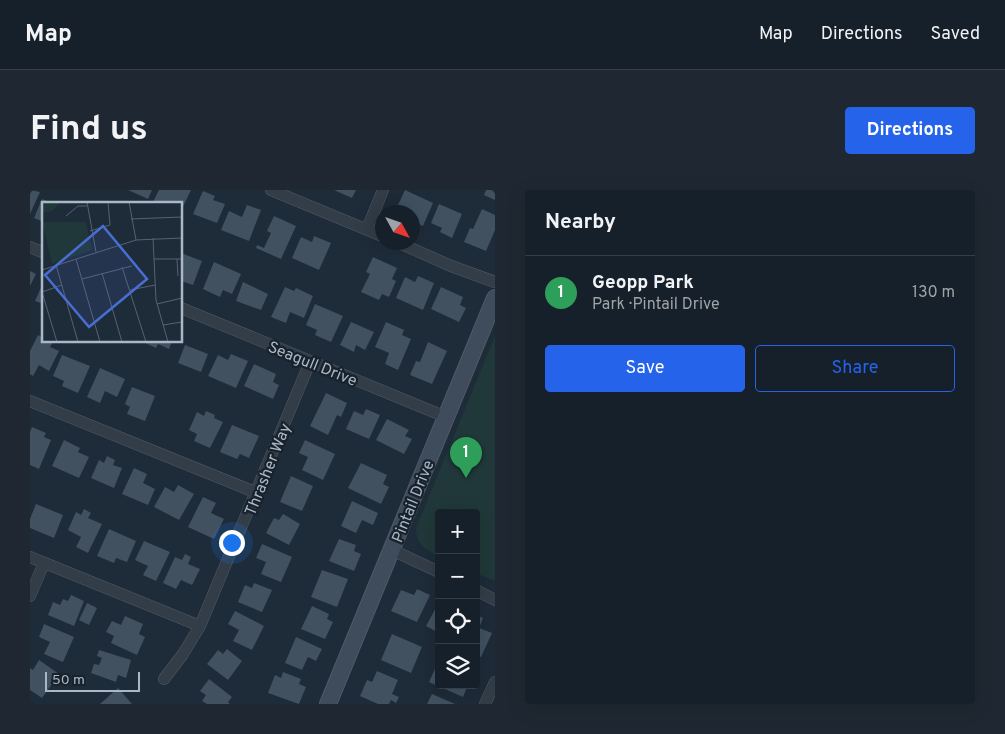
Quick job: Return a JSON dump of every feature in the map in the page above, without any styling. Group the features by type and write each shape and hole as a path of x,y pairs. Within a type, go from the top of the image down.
{"street":[{"path":"271,190 375,233"},
{"path":"367,229 383,190"},
{"path":"30,247 42,252"},
{"path":"415,250 495,282"},
{"name":"Pintail Drive","path":"328,704 495,298"},
{"name":"Seagull Drive","path":"182,308 446,417"},
{"name":"Thrasher Way","path":"164,679 183,654 200,626 310,362"},
{"path":"30,401 257,493"},
{"path":"392,550 435,570"},
{"path":"30,557 200,626"},
{"path":"30,596 44,563"},
{"path":"480,592 495,600"},
{"path":"486,704 495,682"}],"green space":[{"path":"495,336 495,581 480,575 480,509 435,509 435,554 422,546 416,534 416,528"}],"building":[{"path":"30,190 40,192 30,214"},
{"path":"128,190 152,190 148,199"},
{"path":"159,190 191,190 182,209 182,202 153,202"},
{"path":"334,190 356,190 352,198"},
{"path":"405,190 433,203 423,226 420,225 420,205 398,205"},
{"path":"486,190 495,190 495,200 484,195"},
{"path":"203,191 215,196 213,200 225,204 217,223 193,214"},
{"path":"42,199 50,202 42,202 42,221 34,218"},
{"path":"439,204 462,214 452,238 440,232 442,228 431,223"},
{"path":"247,205 261,210 249,241 221,230 229,211 242,217"},
{"path":"482,209 495,215 495,230 486,251 464,242 470,228 473,229"},
{"path":"274,216 296,226 281,259 256,248 257,245 264,248 271,233 267,231"},
{"path":"314,236 331,243 319,270 292,258 301,237 312,242"},
{"path":"182,253 202,261 193,285 182,281"},
{"path":"373,257 397,268 392,279 396,281 389,297 382,294 379,300 361,292 370,274 366,272"},
{"path":"214,262 241,274 232,294 223,290 220,297 203,289"},
{"path":"30,271 36,274 30,286"},
{"path":"418,276 434,283 423,310 396,298 405,277 415,282"},
{"path":"243,282 268,294 261,310 236,301"},
{"path":"42,285 42,303 35,301"},
{"path":"285,287 294,291 296,288 313,296 304,318 290,312 286,323 271,317"},
{"path":"441,287 463,297 460,305 466,308 459,322 431,309"},
{"path":"315,304 343,316 331,342 315,335 317,330 306,325"},
{"path":"351,322 374,332 365,350 356,345 354,352 340,345"},
{"path":"386,322 404,330 402,335 411,339 398,370 385,364 389,353 375,347"},
{"path":"38,335 42,337 42,342 53,342 50,347 59,351 49,371 39,365 33,376 30,374 30,351"},
{"path":"143,342 172,342 169,349 158,344 156,348"},
{"path":"428,342 447,351 432,384 410,375 416,361 420,362"},
{"path":"185,345 208,354 201,372 178,363"},
{"path":"231,354 248,361 236,388 208,376 218,355 228,360"},
{"path":"62,355 90,366 78,393 62,386 64,381 53,376"},
{"path":"254,364 276,374 273,382 279,385 273,399 244,386"},
{"path":"100,368 125,379 117,397 105,391 100,403 87,397"},
{"path":"132,387 155,396 145,421 127,414 130,407 125,404"},
{"path":"326,393 347,403 341,417 337,415 328,435 310,426"},
{"path":"366,409 380,415 369,439 346,429 354,411 363,415"},
{"path":"206,411 215,415 214,418 223,422 210,448 194,441 197,434 189,430 197,412 204,416"},
{"path":"387,419 409,430 405,436 412,439 404,454 376,440"},
{"path":"232,425 259,436 249,458 240,454 237,459 220,452"},
{"path":"32,427 46,433 44,437 51,440 39,469 30,465 30,432"},
{"path":"64,440 80,448 78,452 89,457 79,478 52,466"},
{"path":"305,440 335,454 323,480 302,470 308,457 299,453"},
{"path":"107,456 115,460 113,465 122,468 114,488 91,478 99,460 104,463"},
{"path":"361,463 387,475 383,484 389,487 381,504 348,488"},
{"path":"134,468 147,474 143,483 155,489 148,505 122,494"},
{"path":"291,476 313,486 302,511 280,502"},
{"path":"178,485 194,494 179,520 154,507 165,487 174,492"},
{"path":"203,497 216,503 211,513 224,519 214,539 188,527"},
{"path":"352,501 378,513 373,525 362,520 356,533 341,526"},
{"path":"36,504 63,515 54,538 30,528 30,519"},
{"path":"84,509 91,513 88,518 102,524 88,553 76,547 81,537 68,530 76,512 81,515"},
{"path":"283,514 300,524 289,545 266,533 274,518 279,520"},
{"path":"109,529 136,541 127,562 116,558 114,563 97,556"},
{"path":"339,539 356,545 354,551 361,554 354,571 329,561"},
{"path":"144,541 170,552 156,581 143,575 148,566 135,560"},
{"path":"262,544 292,557 281,582 261,574 266,562 256,558"},
{"path":"185,554 191,557 188,564 200,569 192,585 181,580 176,589 163,583 175,557 182,560"},
{"path":"322,570 348,579 337,607 311,597"},
{"path":"254,583 272,590 262,612 238,602 245,585 252,588"},
{"path":"417,589 430,595 417,622 391,611 401,590 414,595"},
{"path":"71,595 84,601 74,626 48,615 53,602 60,605 63,599 68,601"},
{"path":"87,603 97,608 89,625 79,620"},
{"path":"312,606 329,614 327,619 333,622 325,639 301,629"},
{"path":"435,609 435,631 426,626"},
{"path":"235,611 264,626 252,650 233,641 239,630 228,624"},
{"path":"125,616 143,624 139,634 145,637 137,655 111,643 114,636 106,632 112,621 121,625"},
{"path":"44,624 74,637 63,662 44,654 50,642 39,637"},
{"path":"480,628 492,633 480,657"},
{"path":"392,634 422,647 411,673 381,660"},
{"path":"296,637 322,649 316,661 308,657 302,670 285,663"},
{"path":"227,649 242,661 228,680 207,664 218,650 223,654"},
{"path":"99,650 131,660 126,678 118,675 116,682 91,673 94,664 99,665 102,658 97,656"},
{"path":"39,660 59,674 42,698 30,690 30,668 33,670"},
{"path":"435,669 435,685 429,682"},
{"path":"377,671 398,680 392,694 399,697 396,703 391,700 389,704 378,704 360,696 367,680 372,682"},
{"path":"283,672 301,679 299,684 306,687 299,704 268,693 275,675 281,678"},
{"path":"209,679 232,697 228,702 230,704 207,704 202,701 206,695 200,691"},
{"path":"118,688 132,704 100,704"},
{"path":"445,689 466,689 463,697"},
{"path":"432,694 455,704 427,704"}],"place":[{"name":"Geopp Park","path":"466,478"}]}
